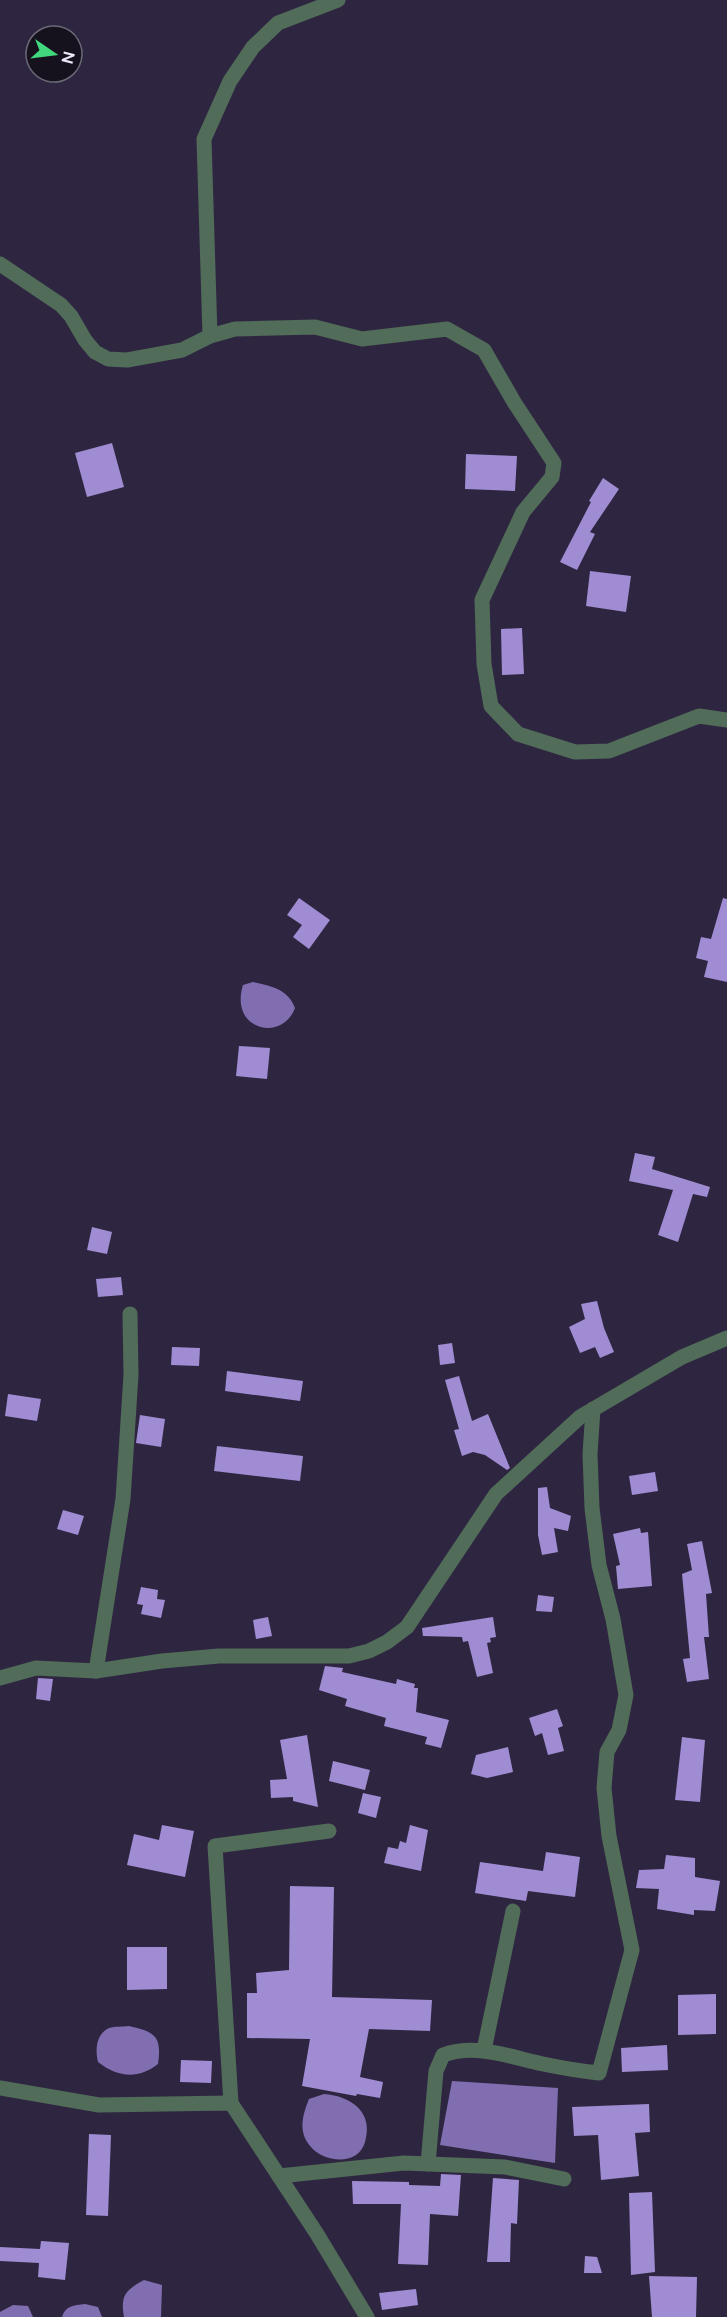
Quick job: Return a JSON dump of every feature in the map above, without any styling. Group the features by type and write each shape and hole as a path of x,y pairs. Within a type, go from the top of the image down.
{"street":[{"path":"210,336 204,139 230,81 253,47 278,23 338,0"},
{"path":"0,264 61,305 95,352 108,359 127,360 182,350 210,336 235,329 315,327 362,339 447,329 484,350 554,464 552,477 523,512 482,600 484,664 491,706 518,734 575,752 609,751 699,716 727,720"},
{"path":"96,1671 124,1488 131,1375 130,1314"},
{"path":"0,1678 36,1668 96,1671 162,1661 219,1656 348,1656 387,1642 407,1627 496,1494 580,1417 682,1357 727,1338"},
{"path":"428,2164 436,2071 443,2055 458,2050 484,2050 572,2070 599,2073 632,1950 609,1836 604,1788 607,1752 619,1730 626,1695 613,1619 599,1565 592,1508 590,1454 593,1409"},
{"path":"329,1831 215,1846 231,2103 367,2317"},
{"path":"484,2050 513,1911"},
{"path":"0,2088 99,2105 231,2103"},
{"path":"279,2176 404,2163 505,2167 564,2179"}],"shaded area":[{"path":"253,982 283,992 292,1002 295,1008 288,1019 279,1026 269,1028 259,1026 250,1021 243,1012 241,1000 243,985"},
{"path":"129,2026 151,2033 159,2047 158,2064 143,2073 128,2075 113,2071 98,2062 97,2048 101,2034 111,2027"},
{"path":"452,2081 558,2088 555,2163 440,2145"},
{"path":"324,2094 334,2095 351,2102 363,2114 366,2122 365,2142 361,2150 348,2159 332,2159 316,2152 304,2136 302,2124 309,2099"},
{"path":"144,2280 162,2285 161,2317 124,2317 123,2303 126,2294"},
{"path":"85,2304 98,2307 102,2317 62,2317 68,2308"},
{"path":"13,2305 28,2306 33,2317 0,2317 0,2312"}],"building":[{"path":"112,443 124,487 87,497 75,453"},
{"path":"466,454 517,456 515,491 465,489"},
{"path":"603,478 619,489 590,532 595,534 577,570 560,562 591,502 589,501"},
{"path":"590,571 631,576 626,612 586,606"},
{"path":"522,628 524,674 502,675 501,629"},
{"path":"299,898 330,920 309,949 293,937 302,925 287,915"},
{"path":"723,898 727,899 727,982 704,977 708,961 696,958 701,937 711,939"},
{"path":"239,1046 270,1048 267,1079 236,1076"},
{"path":"635,1153 655,1157 652,1169 710,1187 707,1197 693,1194 678,1242 658,1235 673,1190 629,1181"},
{"path":"92,1227 112,1232 107,1254 87,1250"},
{"path":"121,1277 123,1295 98,1297 96,1279"},
{"path":"597,1301 604,1328 614,1352 600,1358 595,1347 580,1353 569,1327 585,1319 581,1304"},
{"path":"452,1343 455,1363 440,1365 438,1345"},
{"path":"172,1347 200,1348 199,1366 171,1365"},
{"path":"227,1371 303,1381 300,1401 225,1391"},
{"path":"459,1376 472,1421 488,1414 510,1468 507,1470 485,1455 473,1452 462,1456 454,1430 459,1429 445,1380"},
{"path":"8,1394 41,1399 37,1421 5,1416"},
{"path":"140,1415 165,1419 161,1447 136,1443"},
{"path":"217,1446 303,1456 300,1481 214,1471"},
{"path":"655,1472 658,1491 632,1495 629,1476"},
{"path":"547,1487 550,1508 571,1516 568,1531 554,1528 558,1552 542,1555 538,1535 538,1488"},
{"path":"63,1510 84,1516 78,1535 57,1529"},
{"path":"640,1528 641,1533 648,1532 652,1586 618,1589 616,1566 620,1565 613,1534"},
{"path":"702,1541 712,1593 706,1594 709,1637 704,1637 709,1679 687,1682 683,1659 690,1658 682,1574 692,1570 687,1544"},
{"path":"141,1587 158,1590 157,1599 165,1600 161,1618 141,1614 143,1605 137,1604"},
{"path":"538,1595 554,1597 552,1612 536,1611"},
{"path":"268,1617 272,1636 256,1639 253,1620"},
{"path":"493,1617 496,1637 490,1638 491,1642 487,1643 493,1673 477,1677 468,1641 463,1642 462,1637 423,1636 422,1628"},
{"path":"325,1666 343,1668 342,1672 396,1684 397,1679 415,1684 414,1688 418,1688 416,1712 449,1720 441,1748 425,1744 427,1737 384,1726 386,1718 345,1706 347,1699 319,1690"},
{"path":"38,1678 53,1679 50,1701 36,1699"},
{"path":"557,1709 563,1726 558,1728 564,1751 548,1755 542,1733 535,1736 529,1718"},
{"path":"307,1735 318,1807 293,1801 293,1797 271,1798 270,1780 287,1779 280,1740"},
{"path":"682,1737 705,1740 700,1802 675,1800"},
{"path":"508,1747 513,1772 487,1778 471,1774 476,1755"},
{"path":"333,1761 370,1770 365,1790 329,1781"},
{"path":"363,1793 381,1797 376,1818 358,1813"},
{"path":"162,1825 194,1831 185,1877 127,1865 134,1834 159,1840"},
{"path":"410,1825 428,1830 421,1871 384,1863 388,1847 398,1849 400,1841 406,1843"},
{"path":"546,1852 580,1857 575,1897 528,1891 526,1901 475,1893 480,1862 543,1871"},
{"path":"666,1855 695,1858 695,1877 720,1881 715,1911 694,1910 694,1915 657,1909 659,1889 636,1888 639,1870 664,1869"},
{"path":"290,1886 334,1887 332,1997 432,2000 430,2031 369,2029 360,2077 383,2082 380,2098 302,2086 310,2039 247,2038 247,1993 257,1993 256,1973 289,1970"},
{"path":"127,1947 167,1947 167,1989 127,1990"},
{"path":"716,1994 716,2034 678,2035 678,1995"},
{"path":"667,2045 668,2070 622,2072 621,2048"},
{"path":"181,2060 212,2061 211,2083 180,2082"},
{"path":"649,2104 650,2132 635,2133 639,2176 601,2180 598,2135 574,2136 572,2107"},
{"path":"89,2134 111,2135 108,2216 86,2215"},
{"path":"441,2174 461,2175 458,2216 430,2214 428,2265 398,2264 401,2204 353,2204 352,2181 409,2182 409,2185 440,2186"},
{"path":"493,2178 519,2180 517,2224 511,2223 510,2262 487,2262"},
{"path":"652,2192 655,2272 631,2275 629,2193"},
{"path":"41,2241 69,2243 65,2280 38,2277 39,2263 0,2261 0,2247 40,2249"},
{"path":"585,2256 597,2257 602,2273 584,2273"},
{"path":"649,2276 697,2277 696,2317 652,2317"},
{"path":"416,2289 418,2305 382,2310 379,2293"}]}
